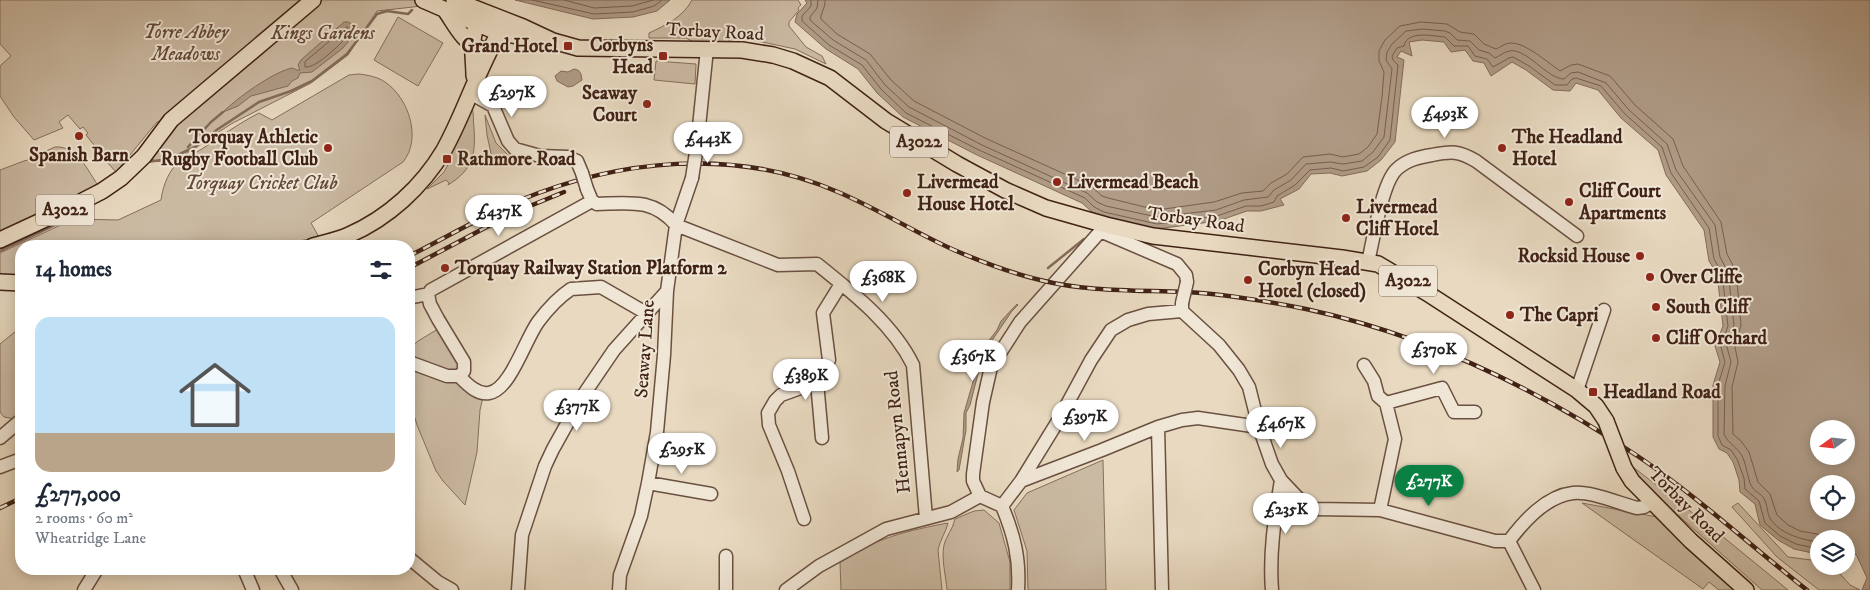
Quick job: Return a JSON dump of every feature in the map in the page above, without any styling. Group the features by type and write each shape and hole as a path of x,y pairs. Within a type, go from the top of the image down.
{"main road":[{"name":"A3022","path":"0,240 102,192 121,178 144,156 171,120 313,0"},
{"name":"Torbay Road","path":"423,0 449,5 481,18 523,27 552,41"},
{"path":"449,5 465,39 472,46 488,53"},
{"path":"333,240 366,227 383,216 414,190 429,171 444,148 499,33 490,23 481,18 472,46 474,58 470,92"},
{"name":"Torbay Road","path":"499,33 584,48 742,50 792,61 840,84 886,121 977,176 1046,208 1103,228 1378,264 1427,292 1577,390 1596,406 1606,421 1624,468 1632,481 1691,541 1746,590"},
{"path":"0,282 15,283"}],"street":[{"name":"Seaway Lane","path":"619,590 620,575 641,516 658,423 667,291 676,225 692,178 707,49"},
{"path":"415,297 428,294 431,290 589,195 577,161 568,157 540,156 515,148 508,141 493,106 470,92"},
{"path":"1368,262 1385,193 1392,175 1411,160 1447,152 1463,153 1476,161 1577,236"},
{"name":"Hennapyn Road","path":"589,195 597,204 636,202 657,208 669,216 676,225 778,265 816,264 874,313 903,345 913,365 926,518"},
{"path":"1018,590 1018,555 1002,506 980,496 973,481 983,402 991,368 1020,322 1103,228 1177,264 1186,275 1188,282 1182,307"},
{"path":"822,438 816,418 817,382 829,360 823,313 841,284"},
{"path":"415,364 447,376 459,376 474,389 490,393 500,388 509,377 538,322 571,289 601,286 646,313"},
{"path":"518,590 522,535 545,466 582,397 614,350 667,291"},
{"path":"428,294 430,304 464,362 464,371 459,376"},
{"path":"1182,307 1219,345 1239,370 1249,387 1259,427 1272,464 1281,480 1298,498 1316,509 1380,510 1495,541 1508,541 1524,522 1549,502 1564,495 1573,493 1587,494 1637,508 1654,502"},
{"path":"1002,506 1058,421 1091,360 1111,330 1138,316 1182,307"},
{"path":"1577,390 1604,310"},
{"path":"1364,365 1374,381 1378,396 1386,403 1395,439 1380,510"},
{"path":"804,519 770,425 768,413 781,395 817,382"},
{"path":"1386,403 1442,388 1454,412 1475,412"},
{"path":"1020,481 1158,427 1198,418 1259,427"},
{"path":"0,438 15,425"},
{"path":"1158,427 1162,590"},
{"path":"0,467 15,461"},
{"path":"1272,590 1270,570 1272,536 1281,480"},
{"path":"648,483 711,494"},
{"path":"788,589 818,566 859,542 886,529 951,512 980,496"},
{"path":"1508,541 1534,590"},
{"path":"726,556 726,590"},
{"path":"415,563 438,582 452,590"},
{"path":"84,590 93,575"},
{"path":"247,575 253,590"},
{"path":"283,575 292,590"}],"green space":[{"name":"Torre Abbey Meadows","path":"0,0 304,0 164,120 157,122 116,172 97,151 83,127 80,129 68,115 59,122 63,128 34,140 14,117 0,96 0,66 11,56 0,44"},
{"name":"Kings Gardens","path":"313,0 423,0 431,4 377,11 348,55 311,83 231,124 181,157 161,162 143,157 162,130"},
{"path":"692,0 798,0 801,5 789,22 789,26 806,47 822,56 826,64 795,49 753,40 736,38 707,49 686,38 649,38 649,33 668,24 679,16"},
{"path":"398,17 443,43 418,86 374,60"},
{"path":"656,61 696,64 695,84 654,80"},
{"name":"Torquay Cricket Club","path":"349,75 373,76 382,80 393,89 401,98 410,119 412,142 409,153 403,162 311,223 319,237 304,240 28,240 74,219 118,220 161,200 167,178 182,159 200,150 259,113 272,120"},
{"path":"472,108 474,147 471,161 462,174 448,185 449,183 446,180 427,189 444,172 452,157 451,152"},
{"path":"485,115 496,143 510,157 494,167 487,135"},
{"path":"55,147 71,151 77,156 102,191 0,240 0,170 39,157 44,152"},
{"name":"Torquay Cricket Club","path":"15,246 15,275 0,274 0,253"},
{"path":"443,326 462,373 484,393 480,410 477,452 465,505 436,471 415,418 415,344"},
{"path":"15,332 15,419 4,417 0,412 0,344"},
{"path":"1103,460 1106,590 1028,590 1027,551 1014,510 1027,493"},
{"path":"1633,467 1788,590 1762,590 1660,499 1641,480"},
{"path":"1582,503 1657,517 1735,590 1719,590 1709,582 1703,589"},
{"path":"1738,503 1788,557 1810,560 1810,575 1841,575 1850,585 1860,590 1819,590 1777,557 1732,507"},
{"path":"984,510 999,523 1010,562 1010,590 947,590 943,550 955,519 974,511"},
{"path":"948,523 938,550 942,590 841,590 840,562 852,554 892,536"}],"water":[{"path":"515,0 670,0 657,11 633,17 593,19"},
{"path":"805,0 1870,0 1870,590 1862,590 1867,578 1855,554 1855,530 1810,530 1810,552 1794,549 1778,540 1760,525 1755,504 1740,492 1739,480 1733,462 1727,453 1719,449 1713,437 1713,385 1720,362 1715,346 1723,326 1717,274 1709,261 1704,230 1666,175 1658,150 1621,118 1598,90 1576,83 1570,91 1553,90 1512,62 1491,76 1484,63 1473,61 1465,50 1451,52 1444,42 1422,40 1409,42 1412,56 1401,51 1397,57 1404,60 1395,142 1381,160 1367,171 1342,176 1330,173 1311,174 1299,189 1280,199 1284,205 1261,211 1247,211 1218,221 1156,229 1092,212 1082,203 977,155 903,117 877,93 858,69 826,49 795,22 797,14 807,3"},
{"path":"344,22 357,27 357,31 343,48 312,72 300,73 298,78 288,86 251,96 238,106 223,112 246,93 284,70 292,68 300,70 298,65 301,60"},
{"path":"574,69 579,71 582,80 568,87 557,81 555,76 561,71 568,72"},
{"path":"1017,304 993,339 980,366 970,405 966,413 966,430 959,470 957,472 963,438 964,413 984,347 997,330 1001,321"}],"waterway":[{"path":"147,162 169,159 197,146 218,129 259,102 291,91 312,81 347,54 377,14 387,11 408,14 412,10"},
{"path":"188,147 223,112"},
{"path":"23,240 72,217 89,206"},
{"path":"1048,268 1084,239"},
{"path":"0,251 15,244"}],"railway":[{"path":"415,253 518,201 596,176 636,168 677,164 718,164 759,169 799,178 838,192 954,250 1029,277 1076,287 1200,293 1276,303 1351,320 1437,349 1521,387 1601,432 1661,472 1807,590"},
{"path":"415,265 513,213 564,192"},
{"path":"0,508 15,501"}],"place":[{"name":"Grand Hotel","path":"568,46"},
{"name":"Corbyns Head","path":"663,56"},
{"name":"Seaway Court","path":"647,104"},
{"name":"Spanish Barn","path":"79,136"},
{"name":"Torquay Athletic Rugby Football Club","path":"328,148"},
{"name":"The Headland Hotel","path":"1502,148"},
{"name":"Rathmore Road","path":"447,159"},
{"name":"Livermead Beach","path":"1057,182"},
{"name":"Livermead House Hotel","path":"907,193"},
{"name":"Cliff Court Apartments","path":"1569,202"},
{"name":"Livermead Cliff Hotel","path":"1346,218"},
{"name":"Rocksid House","path":"1640,256"},
{"name":"Torquay Railway Station Platform 2","path":"445,268"},
{"name":"Over Cliffe","path":"1650,277"},
{"name":"Corbyn Head Hotel (closed)","path":"1248,280"},
{"name":"South Cliff","path":"1656,307"},
{"name":"The Capri","path":"1510,315"},
{"name":"Cliff Orchard","path":"1656,338"},
{"name":"Headland Road","path":"1593,392"}]}
